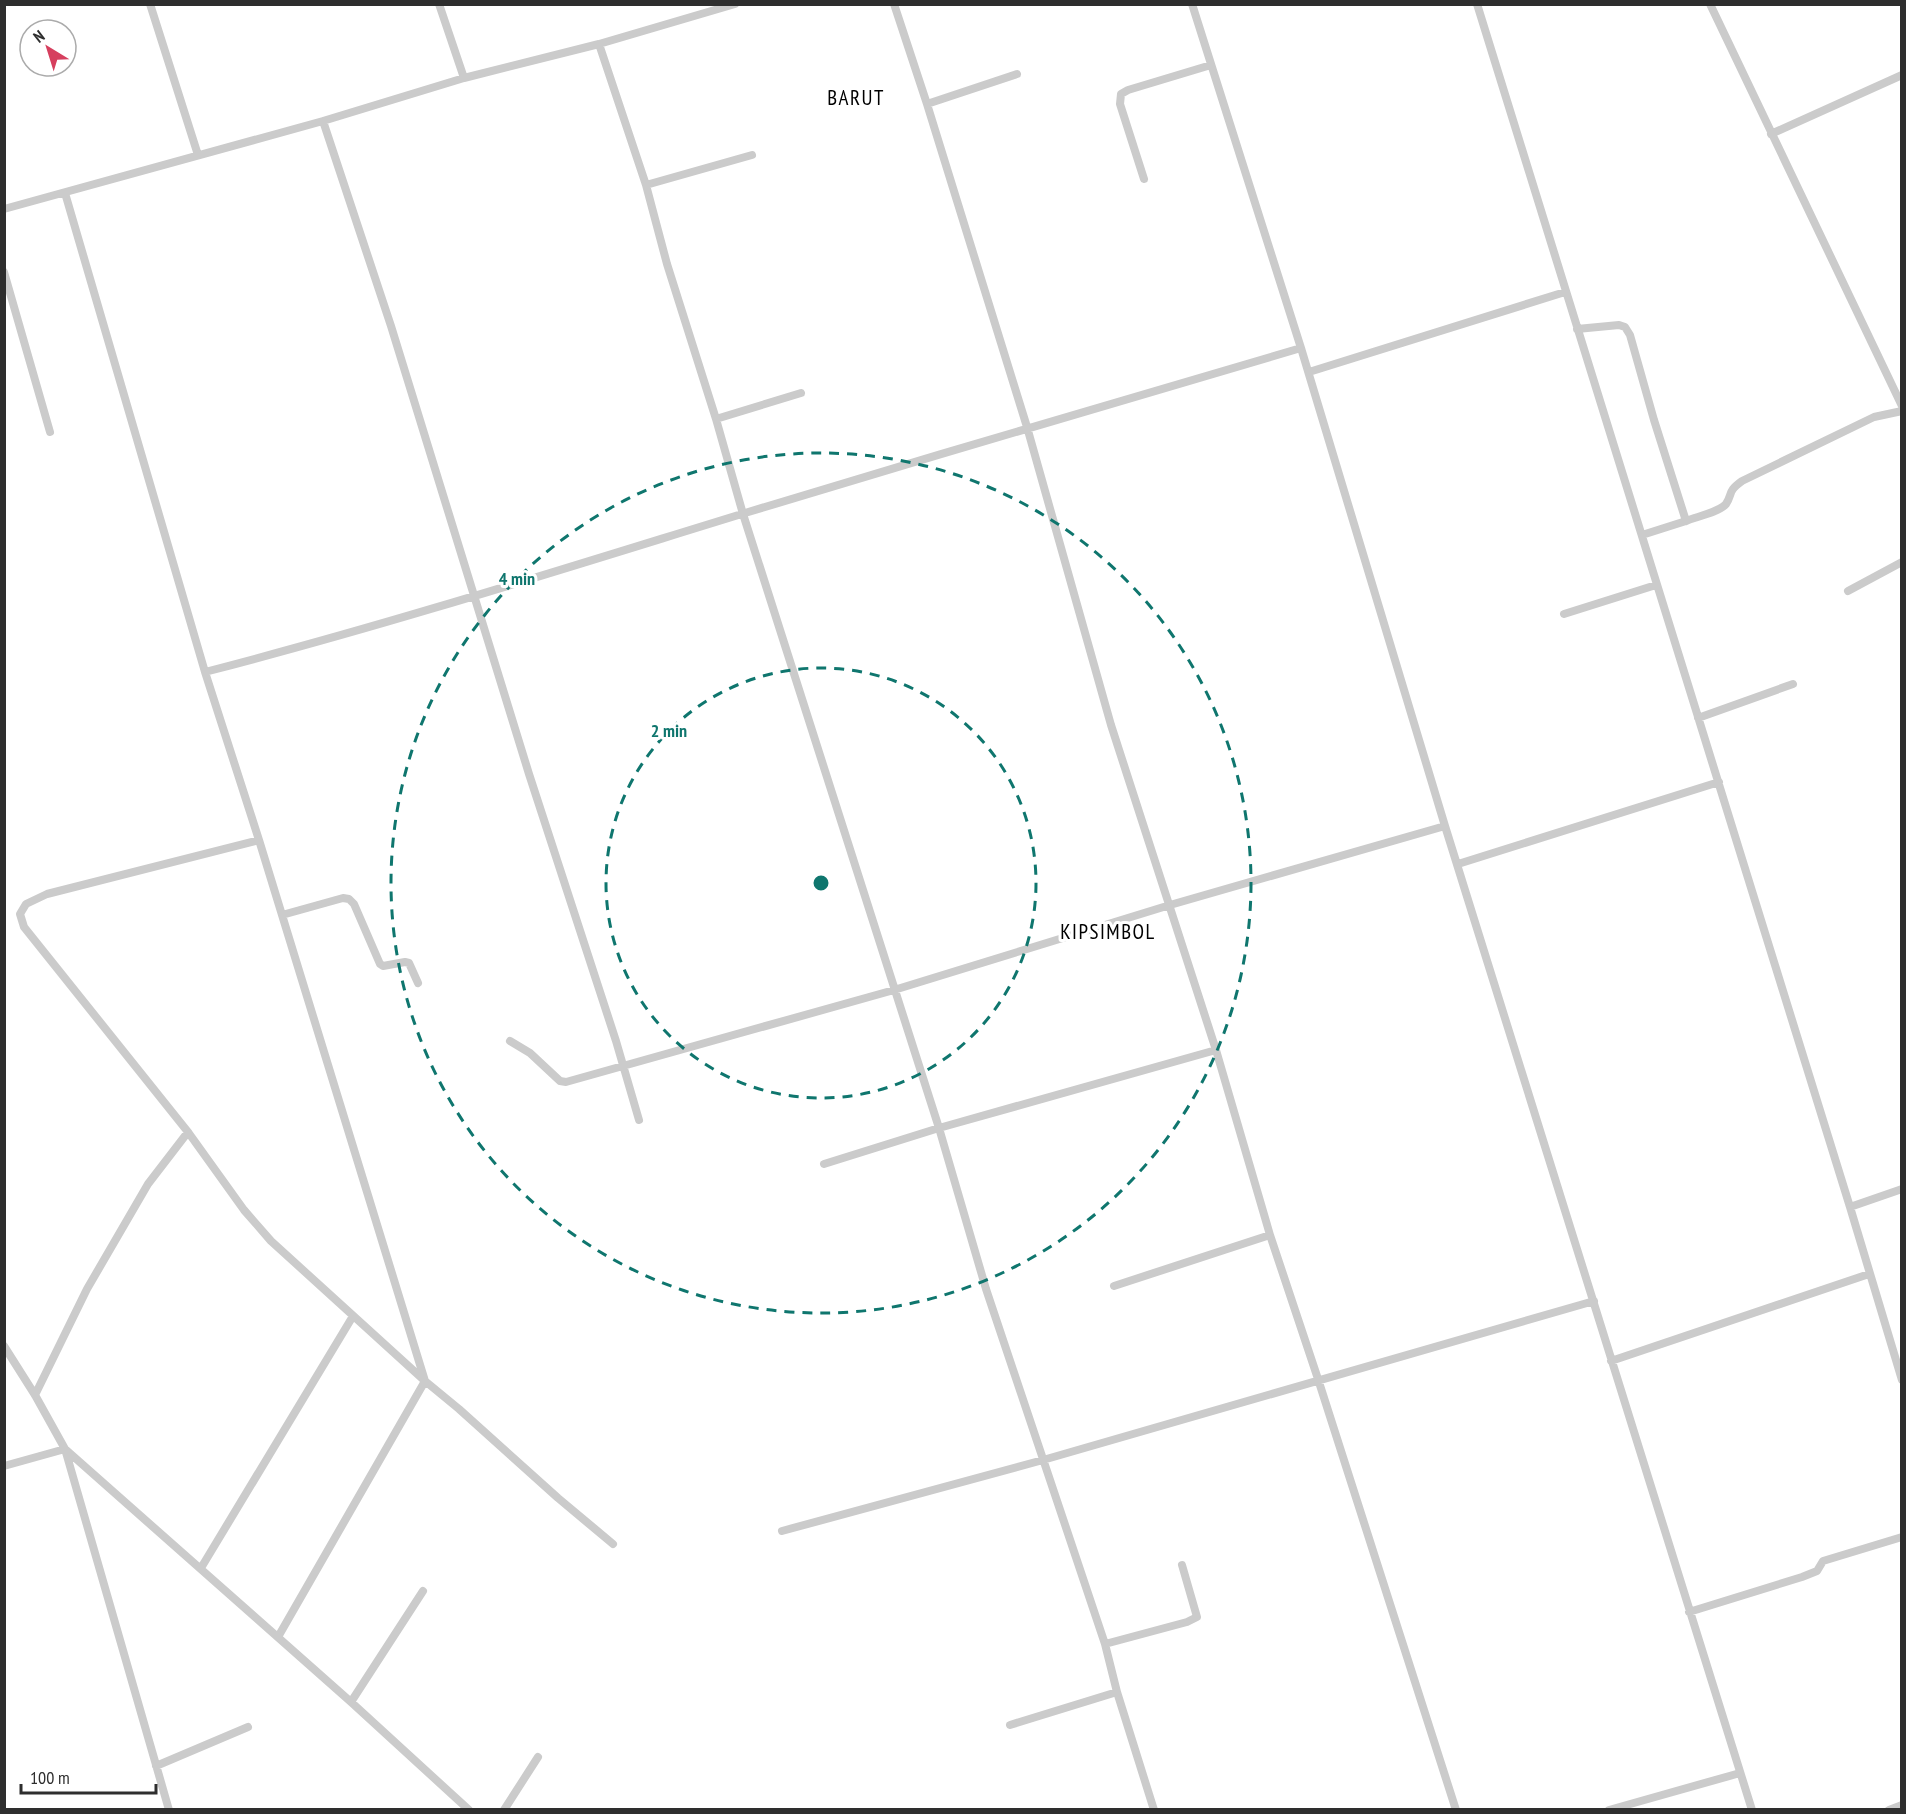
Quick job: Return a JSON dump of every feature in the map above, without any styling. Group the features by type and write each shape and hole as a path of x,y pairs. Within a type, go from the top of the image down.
{"street":[{"path":"150,4 198,155"},
{"path":"438,4 464,78"},
{"path":"4,209 323,121 464,78 599,44 735,4"},
{"path":"894,4 1027,427 1111,725 1216,1050 1270,1235 1456,1809"},
{"path":"1192,4 1309,372 1446,826 1752,1809"},
{"path":"1477,4 1902,1380"},
{"path":"1710,4 1902,406"},
{"path":"599,44 646,185 667,264 743,514 939,1128 986,1289 1105,1644 1117,1692 1154,1809"},
{"path":"1144,179 1120,104 1121,94 1211,65"},
{"path":"927,104 1017,74"},
{"path":"1771,134 1902,75"},
{"path":"323,121 391,326 529,774 639,1120"},
{"path":"646,185 752,154"},
{"path":"65,193 205,672 425,1381 278,1637"},
{"path":"4,272 50,432"},
{"path":"1309,372 1565,291"},
{"path":"1577,329 1619,325 1625,327 1630,335 1686,521"},
{"path":"205,672 475,597 1027,427 1301,348"},
{"path":"716,419 801,393"},
{"path":"1642,535 1720,509 1726,503 1732,488 1742,481 1874,417 1902,411"},
{"path":"1848,591 1902,562"},
{"path":"1564,614 1656,585"},
{"path":"1698,718 1793,684"},
{"path":"1458,864 1719,782"},
{"path":"510,1041 531,1053 560,1081 566,1082 894,990 1170,905 1446,826"},
{"path":"259,840 47,894 26,904 20,914 24,927 188,1132 244,1210 271,1241 425,1381 613,1544"},
{"path":"282,915 343,898 349,899 354,904 380,964 383,966 409,963 418,983"},
{"path":"824,1164 939,1128 1216,1050"},
{"path":"35,1395 87,1289 148,1184 188,1132"},
{"path":"1850,1207 1902,1189"},
{"path":"1114,1286 1270,1235"},
{"path":"1611,1361 1869,1274"},
{"path":"782,1531 1043,1460 1594,1301"},
{"path":"201,1568 353,1316"},
{"path":"4,1346 65,1449 169,1809"},
{"path":"65,1449 469,1809"},
{"path":"4,1466 65,1449"},
{"path":"1689,1612 1817,1571 1823,1561 1902,1537"},
{"path":"1105,1644 1187,1622 1197,1617 1182,1565"},
{"path":"351,1702 423,1591"},
{"path":"1010,1725 1117,1692"},
{"path":"156,1766 248,1727"},
{"path":"504,1809 538,1757"},
{"path":"1609,1809 1740,1773"},
{"path":"1888,1809 1902,1805"}],"district":[{"name":"BARUT","path":"856,97"},
{"name":"KIPSIMBOL","path":"1108,931"}]}
